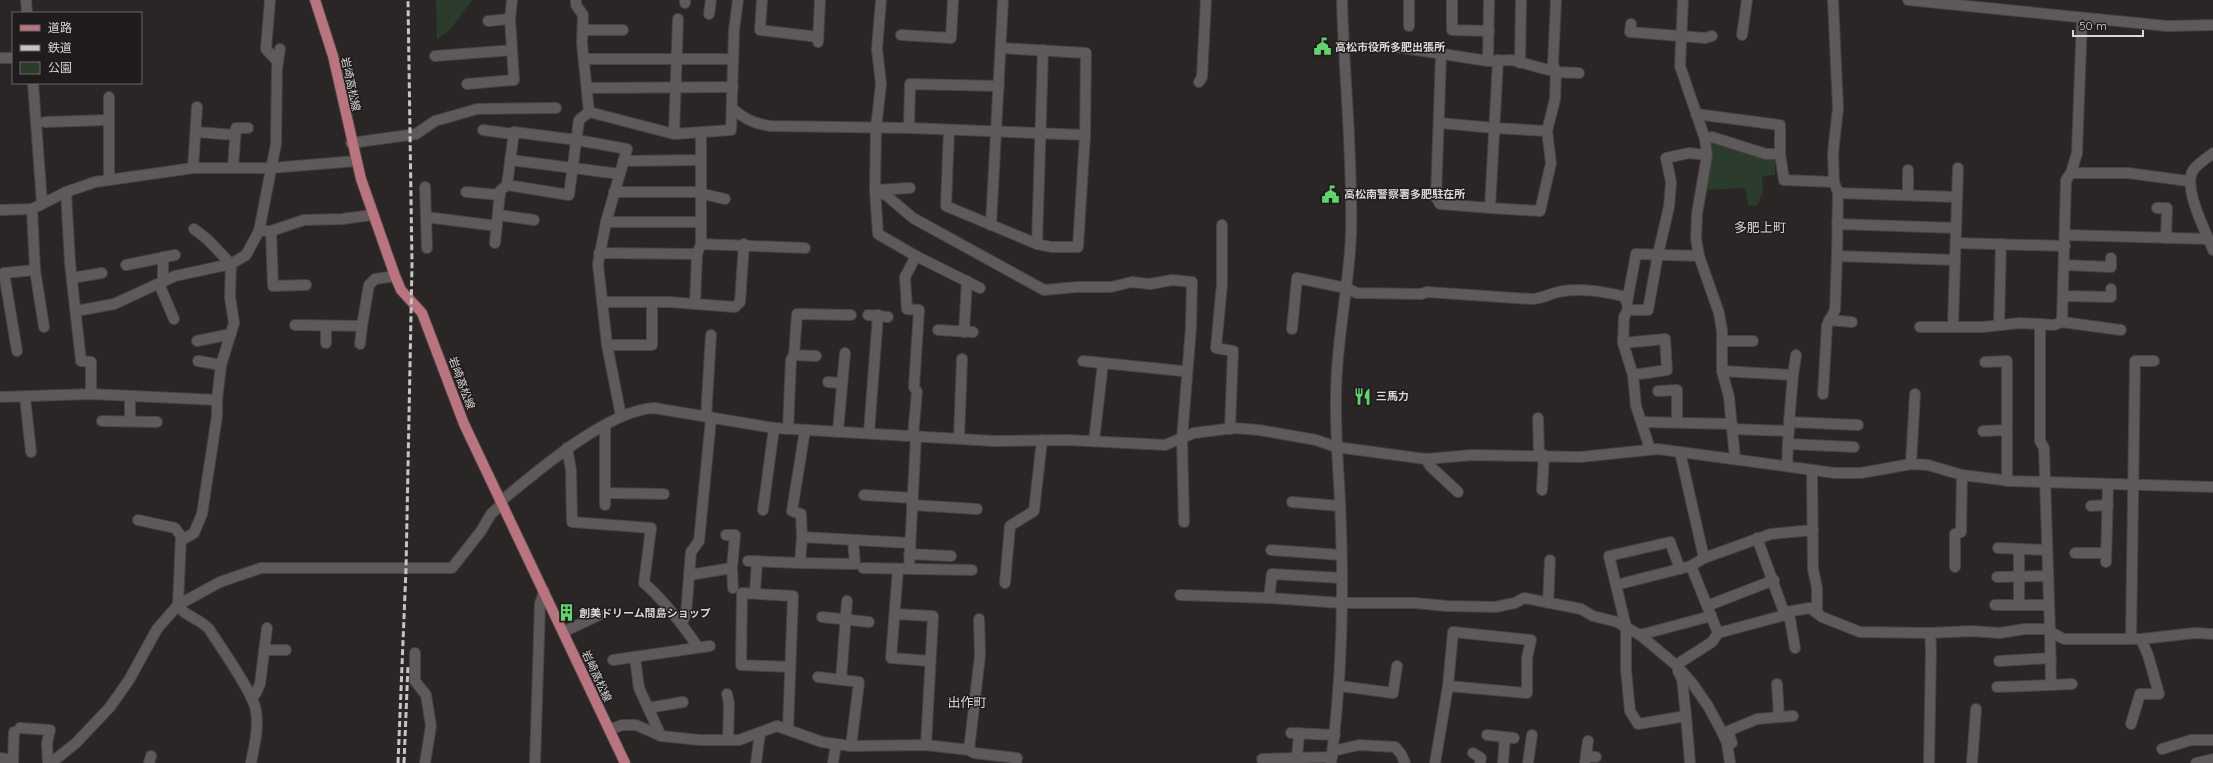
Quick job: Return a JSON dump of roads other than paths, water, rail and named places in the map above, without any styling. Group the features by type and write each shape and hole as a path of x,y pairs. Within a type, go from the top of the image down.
{"main road":[{"name":"岩崎高松線","path":"315,0 333,56 356,161 373,215 395,276 401,290 422,314 464,424 625,763"}],"street":[{"path":"26,0 27,12"},
{"path":"270,0 266,49 278,62"},
{"path":"467,84 514,80 510,19 512,0"},
{"path":"576,0 576,5 583,15 584,59 590,112"},
{"path":"709,14 711,0"},
{"path":"590,112 674,134 731,130 733,109 734,30 738,0"},
{"path":"762,0 760,30 818,40 820,0"},
{"path":"881,0 877,49 881,84 876,128 875,190 878,234 916,256 980,288"},
{"path":"901,36 951,38 953,0"},
{"path":"991,225 1001,48 1002,0"},
{"path":"1198,82 1202,78 1206,0"},
{"path":"1332,757 1340,686 1342,603 1342,554 1336,447 1336,392 1351,237 1351,195 1342,0"},
{"path":"1409,0 1409,26"},
{"path":"1452,0 1452,30 1488,31"},
{"path":"1489,0 1488,31 1493,60 1494,128 1490,208"},
{"path":"1520,63 1521,0"},
{"path":"1441,55 1440,123 1436,197 1440,204 1540,211 1551,163 1547,131 1555,99 1556,72 1553,64 1556,0"},
{"path":"1683,0 1680,35 1680,66 1705,139 1707,155 1697,214 1696,239 1700,256 1719,313 1723,341 1722,371 1729,397 1735,459"},
{"path":"1742,35 1747,0"},
{"path":"1822,394 1826,325 1835,310 1837,256 1838,193 1834,182 1833,153 1838,108 1833,0"},
{"path":"1908,0 2167,26 2213,25"},
{"path":"2062,322 2066,241 2066,180 2071,173 2077,153 2082,18"},
{"path":"488,21 510,19"},
{"path":"674,134 675,59 678,19"},
{"path":"1631,24 1630,32 1705,38 1712,36"},
{"path":"583,30 623,30"},
{"path":"1397,47 1441,55 1493,60 1512,60 1556,72 1579,73"},
{"path":"949,130 946,206 1037,244 1051,247 1078,246 1085,135 1086,53 1001,48"},
{"path":"76,311 114,304 175,276 231,264 246,255 259,231 276,144 278,62 280,49"},
{"path":"434,56 512,50"},
{"path":"1037,244 1043,50"},
{"path":"0,58 12,58"},
{"path":"584,59 734,59"},
{"path":"33,84 42,204"},
{"path":"909,128 910,84 999,86"},
{"path":"587,88 733,87"},
{"path":"109,97 109,180"},
{"path":"193,168 198,107"},
{"path":"352,143 416,134 435,121 478,109 556,108"},
{"path":"733,109 744,118 757,124 771,126 909,128 1085,135"},
{"path":"495,243 500,191 507,186 569,195 579,120 590,112"},
{"path":"1696,114 1780,125 1780,154 1784,180 1834,182"},
{"path":"45,122 109,120"},
{"path":"1440,123 1547,131"},
{"path":"233,168 236,128 248,128"},
{"path":"483,130 514,134 514,132 576,140 627,149 614,192 599,253 602,302 607,346 621,416"},
{"path":"196,132 235,134"},
{"path":"695,304 697,254 701,244 701,132"},
{"path":"507,186 514,134"},
{"path":"1705,139 1712,137 1766,154 1780,154"},
{"path":"2213,153 2193,169 2188,181 2190,192 2213,250"},
{"path":"1628,306 1648,310 1658,254 1669,207 1672,182 1666,158 1689,154 1707,155"},
{"path":"510,160 620,174"},
{"path":"623,161 701,160"},
{"path":"0,210 32,209 66,192 95,182 193,168 272,168 356,161"},
{"path":"1953,325 1958,168"},
{"path":"1908,170 1908,195"},
{"path":"2071,173 2128,173 2188,181"},
{"path":"425,187 427,248"},
{"path":"875,190 910,188"},
{"path":"875,190 887,196 913,218 1044,290 1077,287 1111,287 1132,282 1150,284 1172,280 1192,282 1192,327 1182,439 1184,522"},
{"path":"66,192 72,278 81,361 90,362 91,394"},
{"path":"466,192 500,195"},
{"path":"614,192 694,192 726,199"},
{"path":"1838,193 1957,197"},
{"path":"2157,208 2167,208 2166,238"},
{"path":"32,209 35,270 44,327"},
{"path":"259,231 271,231 304,220 342,219 373,215"},
{"path":"498,215 534,220"},
{"path":"426,217 497,226"},
{"path":"606,222 700,222"},
{"path":"1837,224 1956,228"},
{"path":"1222,225 1222,284 1216,348 1233,351 1230,429"},
{"path":"182,540 194,533 202,514 218,416 217,400 221,365 234,323 230,297 231,264 207,239 194,229"},
{"path":"271,231 273,286 306,285"},
{"path":"1956,243 2001,244 2166,238 2209,239"},
{"path":"701,244 744,244 805,248"},
{"path":"602,302 695,304 735,308 740,302 744,244"},
{"path":"1999,325 2001,244"},
{"path":"599,253 697,254"},
{"path":"1650,449 1636,406 1633,375 1623,343 1624,316 1628,306 1636,254 1700,256"},
{"path":"126,264 175,255"},
{"path":"909,569 917,392 914,387 919,310 907,309 905,277 916,256"},
{"path":"1837,256 1955,260"},
{"path":"163,257 161,283 174,319"},
{"path":"2065,265 2111,267 2111,258"},
{"path":"17,351 4,273 35,270"},
{"path":"72,278 102,273"},
{"path":"360,344 369,284 375,279 395,276"},
{"path":"1292,329 1297,278 1346,288 1357,293 1421,294 1427,292 1540,299 1562,291 1603,291 1623,296 1628,306"},
{"path":"938,330 968,332 966,282"},
{"path":"2063,296 2110,297 2111,289"},
{"path":"607,346 652,345 652,303"},
{"path":"788,429 791,360 794,355 798,314 851,315"},
{"path":"869,432 878,316"},
{"path":"1829,320 1852,322"},
{"path":"1920,327 1953,325 1983,327 2020,323 2054,325 2062,322 2121,330"},
{"path":"2040,324 2040,441 2044,448 2051,686"},
{"path":"295,325 362,326"},
{"path":"326,326 326,343"},
{"path":"197,341 231,334"},
{"path":"682,623 686,614 691,552 699,541 709,418 711,334"},
{"path":"1623,343 1629,340 1665,339 1667,370 1633,375"},
{"path":"1723,341 1752,341"},
{"path":"838,431 845,353"},
{"path":"794,355 816,356"},
{"path":"1787,466 1793,375 1796,355"},
{"path":"959,438 962,359"},
{"path":"198,361 221,365"},
{"path":"1083,361 1182,370"},
{"path":"1985,362 2007,361 2007,481"},
{"path":"2131,724 2140,694 2159,694 2148,655 2136,639 2134,484 2132,475 2135,362 2154,361"},
{"path":"1094,441 1103,363"},
{"path":"1722,371 1793,375"},
{"path":"828,382 842,383"},
{"path":"1658,391 1677,390 1677,422"},
{"path":"0,397 25,398 91,394 217,400"},
{"path":"1911,464 1915,394"},
{"path":"130,396 130,422"},
{"path":"25,398 31,452"},
{"path":"0,758 13,761 17,730 50,730 47,744 50,763 76,743 110,707 129,680 157,629 178,604 220,582 261,568 452,568 481,530 491,514 501,503 567,448 621,416 642,408 654,408 774,428 1013,441 1094,441 1165,445 1194,433 1230,429 1259,430 1316,440 1336,447 1426,459 1472,455 1542,455 1580,457 1650,449 1787,466 1835,474 1861,473 1911,464 1928,465 1962,475 2007,481 2213,487"},
{"path":"1538,418 1542,455 1542,490"},
{"path":"102,421 157,422"},
{"path":"1642,422 1789,427 1858,425"},
{"path":"605,426 605,505"},
{"path":"763,510 774,428"},
{"path":"800,563 802,537 801,514 792,511 804,430"},
{"path":"1983,431 2007,430"},
{"path":"1006,583 1010,526 1034,511 1042,440"},
{"path":"1789,444 1854,447"},
{"path":"567,448 571,470 572,522 651,528 644,583 682,623 698,647"},
{"path":"1680,452 1704,558"},
{"path":"1426,459 1430,466 1458,492"},
{"path":"1812,470 1814,569 1817,588 1817,613"},
{"path":"1954,567 1955,534 1961,532 1962,475"},
{"path":"2075,553 2106,557 2108,484"},
{"path":"605,493 664,494"},
{"path":"864,495 977,509"},
{"path":"1292,502 1340,506"},
{"path":"2091,506 2108,505"},
{"path":"138,520 175,528 178,531 182,540 178,604 183,612 201,620 209,629 251,696 257,712 257,728 251,763"},
{"path":"1616,585 1691,566 1704,558 1771,534 1813,530"},
{"path":"726,534 735,535 732,568 733,588"},
{"path":"802,537 910,543"},
{"path":"1757,538 1786,613 1790,619 1795,648"},
{"path":"755,593 752,561 855,564 853,540"},
{"path":"1680,568 1670,542 1609,556 1626,627 1626,670 1630,711 1638,724 1686,716"},
{"path":"1998,548 2047,550"},
{"path":"2019,549 2019,605"},
{"path":"1271,550 1342,554"},
{"path":"909,554 951,556"},
{"path":"1548,603 1550,560"},
{"path":"1691,566 1718,633"},
{"path":"689,575 732,568"},
{"path":"863,568 972,570"},
{"path":"898,568 891,658 930,661"},
{"path":"1269,598 1272,574 1342,578"},
{"path":"1997,577 2048,576"},
{"path":"1707,606 1774,580"},
{"path":"535,763 540,604 544,590"},
{"path":"788,729 793,596 742,593 741,665 790,667"},
{"path":"1180,594 1342,603 1415,603 1447,606 1495,607 1515,603 1524,598 1581,609 1593,616 1618,622 1640,635 1676,665 1692,683 1708,706 1727,742 1730,763"},
{"path":"841,680 847,601"},
{"path":"1995,605 2049,605"},
{"path":"1676,665 1712,642 1718,633 1786,613 1810,608 1817,613 1860,632 1930,633 1971,631 2000,634 2025,629 2050,630 2064,639 2136,639 2196,632 2213,634"},
{"path":"894,614 933,616 926,745"},
{"path":"563,632 598,615"},
{"path":"1640,635 1711,616"},
{"path":"822,617 869,622"},
{"path":"969,750 980,655 979,619"},
{"path":"251,696 256,692 260,684 267,628"},
{"path":"1435,763 1448,686 1453,632 1531,640 1527,658 1527,693 1448,686"},
{"path":"1929,763 1930,633"},
{"path":"613,660 710,646"},
{"path":"264,650 286,650"},
{"path":"415,653 415,681 426,695 431,726 425,763"},
{"path":"635,658 639,688 661,736"},
{"path":"1999,661 2050,658"},
{"path":"1676,665 1682,679 1690,763"},
{"path":"1340,686 1393,693 1397,666"},
{"path":"818,677 859,682 851,746"},
{"path":"1777,684 1779,717"},
{"path":"1997,687 2072,684"},
{"path":"727,694 729,704 728,740"},
{"path":"648,708 683,702"},
{"path":"1972,763 1976,709"},
{"path":"1735,763 1732,740 1728,731 1757,719 1793,716"},
{"path":"609,730 622,725 636,724 661,736 700,740 739,740 760,733 773,726 788,729 822,742 851,746 926,745 1017,758 1016,763"},
{"path":"756,763 760,733"},
{"path":"1297,758 1295,733 1335,735"},
{"path":"1487,735 1510,738 1503,763"},
{"path":"1528,763 1532,735"},
{"path":"2162,749 2191,740 2213,740"},
{"path":"1588,741 1589,759"},
{"path":"833,763 836,744"},
{"path":"1262,758 1332,757 1359,744 1395,747 1401,754 1405,763"},
{"path":"1473,752 1481,758 1480,763"},
{"path":"2196,763 2213,759"}],"railway":[{"path":"398,763 406,569 412,264 408,0"},
{"path":"404,763 408,665"}],"place":[{"name":"高松市役所多肥出張所","path":"1322,47"},
{"name":"高松南警察署多肥駐在所","path":"1331,194"},
{"name":"三馬力","path":"1363,396"},
{"name":"創美ドリーム間島ショップ","path":"566,613"}],"district":[{"name":"多肥上町","path":"1760,227"},
{"name":"出作町","path":"967,702"}]}
